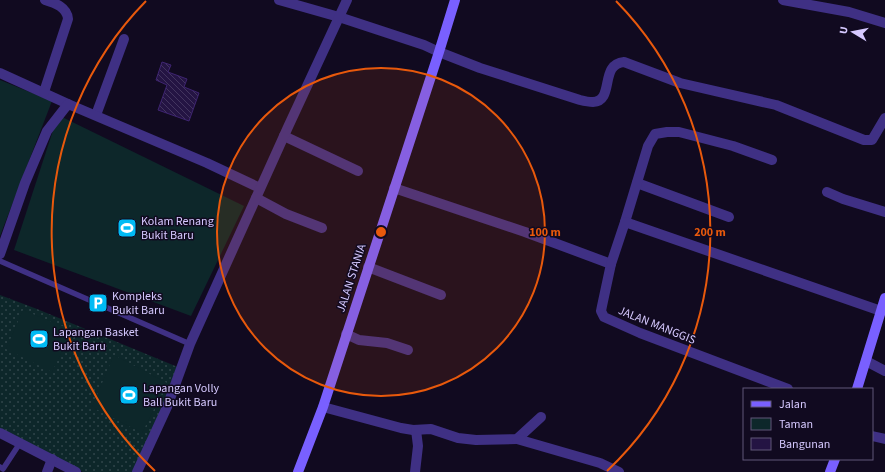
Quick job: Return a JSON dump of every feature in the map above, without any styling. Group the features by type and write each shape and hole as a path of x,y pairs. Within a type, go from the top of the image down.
{"street":[{"path":"44,0 65,9 68,13 68,19 44,92"},
{"path":"280,0 339,17 424,45 480,68 580,100 593,102 600,100 604,96 613,66 618,62 624,62 680,83 776,105 864,140 872,140 885,118"},
{"path":"137,472 167,408 190,344 347,0"},
{"name":"JALAN STANIA","path":"298,472 323,407 455,0"},
{"path":"783,0 850,12 885,23"},
{"path":"96,115 124,39"},
{"path":"0,73 68,104 207,163 258,193 286,214 322,228"},
{"path":"2,250 25,183 47,131 68,104"},
{"name":"JALAN MANGGIS","path":"772,160 733,146 679,132 655,134 648,146 611,264 601,311 604,318 785,388"},
{"path":"284,136 358,171"},
{"path":"637,183 729,217"},
{"path":"394,188 525,232 611,264"},
{"path":"827,192 842,199 885,212"},
{"path":"625,222 881,311"},
{"path":"368,267 440,295"},
{"path":"857,388 885,298"},
{"path":"346,334 359,340 387,343 408,350"},
{"path":"866,361 885,371"},
{"path":"323,407 401,428 416,430 431,429 458,438 476,440 517,439 600,463 619,472"},
{"path":"517,439 541,417"},
{"path":"414,472 418,446 416,430"},
{"path":"0,433 76,472"},
{"path":"873,436 885,439"},
{"path":"47,472 52,459"},
{"path":"830,472 835,460"}],"lane":[{"path":"0,261 190,344"},
{"path":"0,467 3,469 20,443"}],"green space":[{"path":"0,80 52,101 0,236"},
{"name":"Kolam Renang Bukit Baru","path":"58,115 244,206 191,316 14,250"},
{"path":"0,295 185,370 135,472 83,472 0,430"},
{"name":"Lapangan Basket Bukit Baru","path":"23,310 72,330 52,372 6,349"},
{"name":"Lapangan Volly Ball Bukit Baru","path":"114,355 167,383 142,433 92,407"}],"building":[{"path":"162,62 171,65 168,72 187,79 184,87 199,93 189,121 158,110 167,85 156,80"}],"place":[{"name":"Kolam Renang Bukit Baru","path":"127,228"},
{"name":"Kompleks Bukit Baru","path":"98,303"},
{"name":"Lapangan Basket Bukit Baru","path":"39,339"},
{"name":"Lapangan Volly Ball Bukit Baru","path":"129,395"}]}
